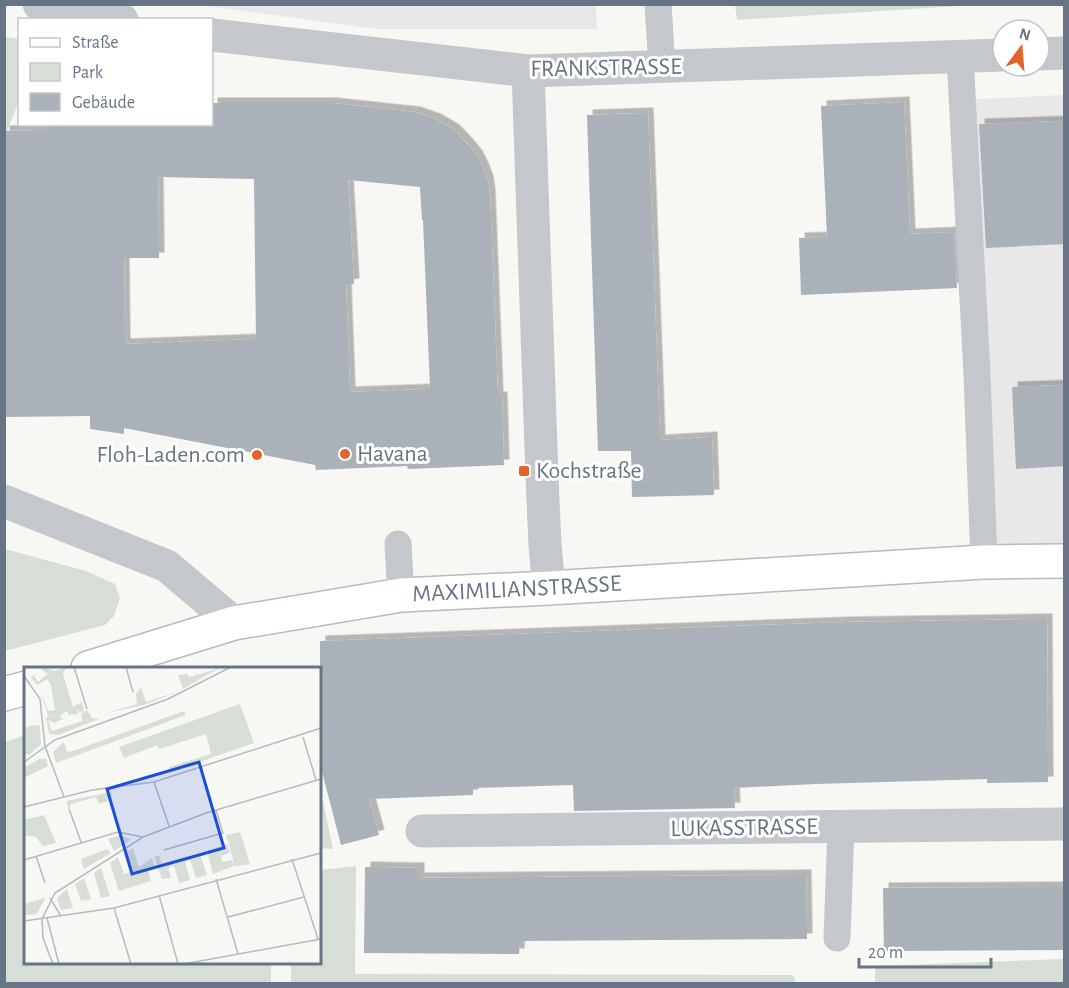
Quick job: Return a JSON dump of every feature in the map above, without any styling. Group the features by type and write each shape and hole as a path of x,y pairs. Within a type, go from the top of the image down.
{"street":[{"path":"39,4 112,18"},
{"name":"FRANKSTRASSE","path":"213,35 528,71 991,56"},
{"path":"528,71 542,477 549,588"},
{"path":"4,501 166,566 234,623"},
{"name":"MAXIMILIANSTRASSE","path":"94,667 234,623 400,595 984,562 1065,561"},
{"path":"4,694 24,689"},
{"name":"LUKASSTRASSE","path":"423,831 1065,824"}],"lane":[{"path":"658,4 662,67"},
{"path":"960,57 977,374 984,562"},
{"path":"398,544 400,595"},
{"path":"837,938 841,827"}],"shaded area":[{"path":"199,5 596,5 597,29 377,29"},
{"path":"1064,95 1064,560 975,560 961,100"}],"green space":[{"path":"735,4 975,5 737,20"},
{"path":"5,37 18,39 18,104 7,131 4,131"},
{"path":"5,549 86,571 115,584 120,598 114,616 105,625 5,651"},
{"path":"24,735 24,964 271,964 271,983 5,983 5,742"},
{"path":"321,801 323,801 333,849 321,848"},
{"path":"356,866 355,974 793,975 796,983 291,983 291,964 321,964 321,870"},
{"path":"1064,959 1064,983 875,983 875,966"}],"building":[{"path":"904,102 910,234 954,232 957,288 801,295 799,238 827,237 821,106"},
{"path":"213,103 331,103 415,112 435,119 454,130 477,156 488,181 498,397 502,397 504,465 316,470 315,465 124,428 124,434 90,429 90,416 4,417 4,131 49,130 50,126 213,126","holes":["158,177 254,179 256,339 125,344 124,258 159,258","348,180 420,187 430,389 350,392 346,285 354,284"]},
{"path":"648,113 660,440 712,437 714,495 632,497 631,451 598,451 587,115"},
{"path":"1065,121 1065,244 986,248 979,124"},
{"path":"1065,385 1065,466 1016,469 1012,387"},
{"path":"1047,619 1048,782 987,783 987,779 734,788 735,808 574,811 573,785 473,788 473,795 369,799 379,835 341,845 321,768 320,641 848,622"},
{"path":"365,867 419,868 419,878 806,875 807,939 520,941 519,954 364,953"},
{"path":"1065,887 1065,950 884,951 883,888"}],"place":[{"name":"Havana","path":"345,454"},
{"name":"Floh-Laden.com","path":"257,455"},
{"name":"Kochstraße","path":"524,471"}]}
